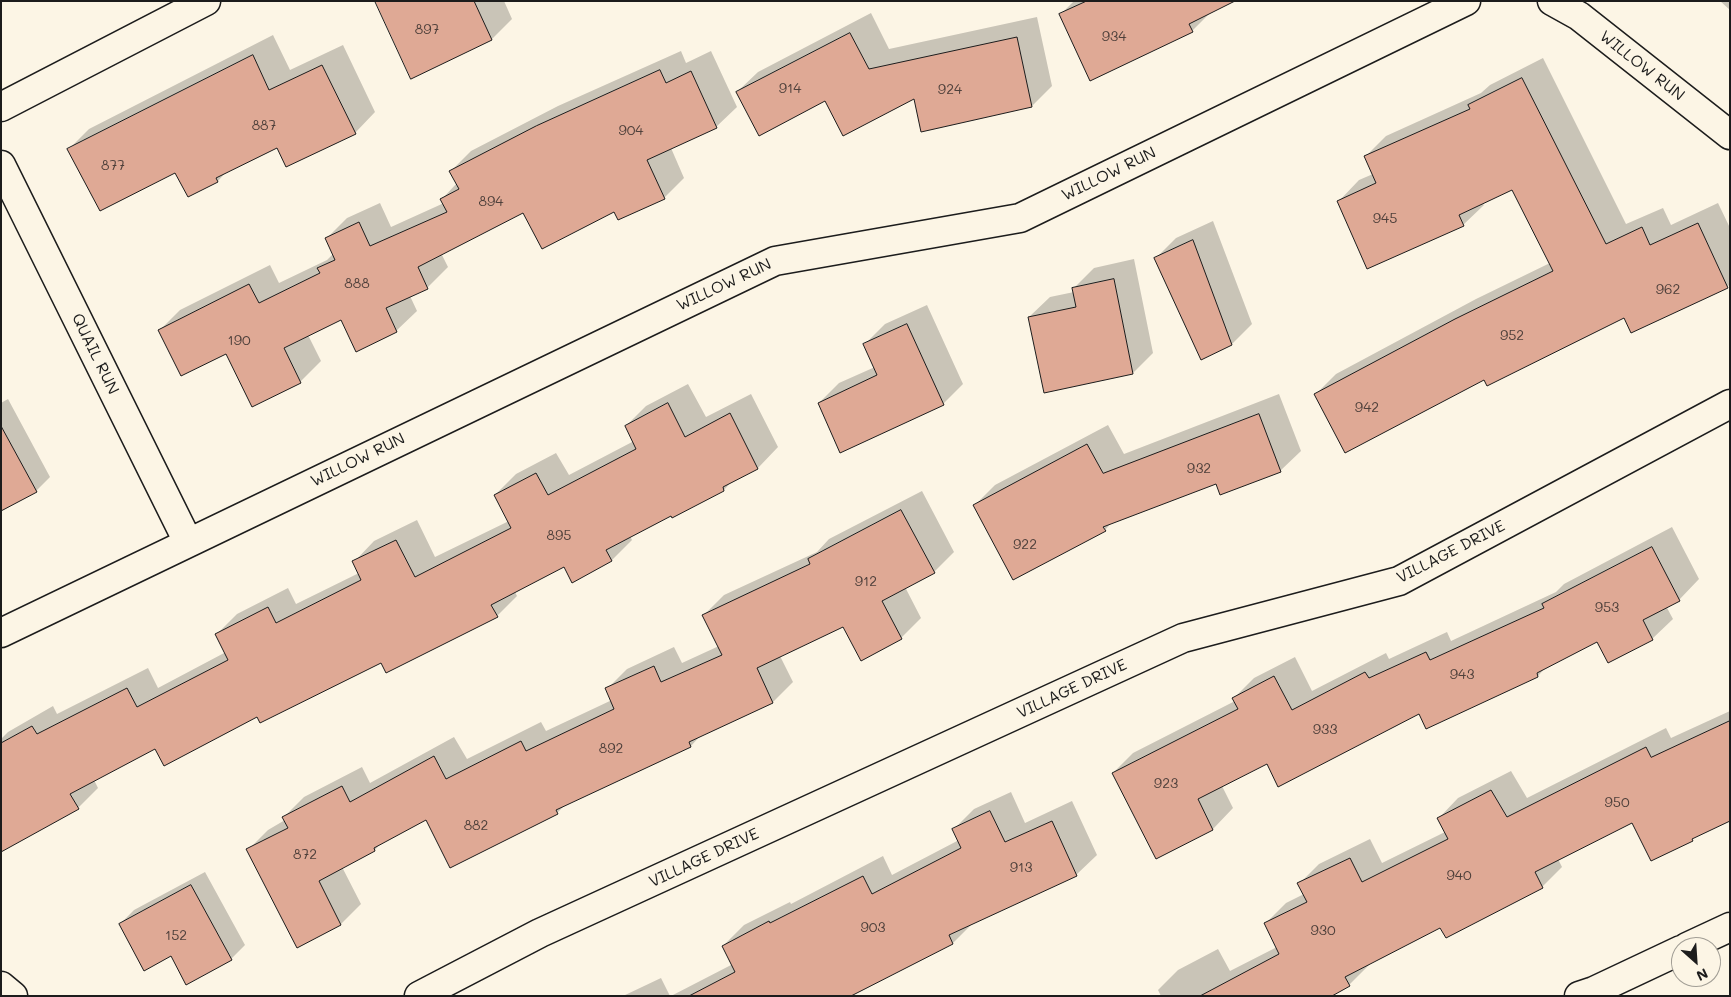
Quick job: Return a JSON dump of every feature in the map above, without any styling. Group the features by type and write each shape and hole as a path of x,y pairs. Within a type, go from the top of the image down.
{"street":[{"path":"1,107 206,1"},
{"name":"WILLOW RUN","path":"1,633 775,261 1020,218 1466,1"},
{"name":"WILLOW RUN","path":"1552,1 1579,16 1730,135"},
{"name":"QUAIL RUN","path":"1,166 188,542"},
{"name":"VILLAGE DRIVE","path":"419,996 540,933 1184,638 1399,582 1730,404"},
{"path":"1708,937 1730,927"},
{"path":"1579,996 1594,991 1671,955"},
{"path":"1,986 13,996"}],"building":[{"path":"375,1 474,1 492,40 411,79"},
{"path":"1087,1 1235,1 1189,24 1193,32 1090,81 1059,14"},
{"path":"850,33 869,69 1017,37 1032,107 921,132 914,99 843,136 825,101 759,136 736,92"},
{"path":"253,55 269,90 322,65 356,134 286,167 277,148 216,178 218,182 188,197 175,173 100,211 67,149"},
{"path":"660,70 666,83 691,71 717,128 647,160 665,199 618,220 614,212 542,249 523,213 418,267 428,289 386,308 397,332 356,352 341,320 284,348 301,383 252,407 226,354 181,376 158,330 249,284 259,303 320,273 317,268 335,260 325,238 359,222 370,246 447,212 440,199 459,189 449,171 536,126"},
{"path":"1522,78 1606,244 1642,227 1650,245 1698,223 1728,288 1631,333 1624,318 1487,386 1484,380 1345,453 1314,394 1455,319 1553,271 1512,190 1459,215 1464,226 1367,269 1337,201 1376,183 1364,156 1470,109 1468,105"},
{"path":"1193,240 1232,345 1201,360 1154,258"},
{"path":"1114,279 1133,374 1044,393 1028,317 1076,307 1072,288"},
{"path":"907,324 944,405 840,453 818,403 877,375 863,344"},
{"path":"668,403 685,437 730,413 758,469 723,487 724,491 606,550 612,561 572,583 564,567 491,605 498,617 386,673 381,663 260,723 257,717 164,766 155,749 70,794 79,809 1,852 1,743 32,726 37,734 127,688 137,707 228,660 215,634 268,607 276,623 361,580 352,561 396,540 415,577 511,528 494,495 536,473 548,495 636,449 625,426"},
{"path":"1259,414 1281,472 1220,495 1216,484 1103,527 1106,531 1013,580 973,505 1087,444 1103,473"},
{"path":"1,426 37,492 1,511"},
{"path":"901,510 935,573 882,601 902,639 861,661 843,627 757,668 773,703 689,742 691,747 556,810 558,814 450,868 426,820 374,848 375,851 319,881 341,925 297,948 246,849 288,828 282,817 342,786 350,802 434,756 446,779 521,741 526,751 614,709 605,688 654,666 661,682 722,655 702,615 810,564 808,559"},
{"path":"1652,547 1680,601 1643,620 1653,640 1608,663 1597,642 1537,673 1538,677 1426,729 1419,714 1278,787 1267,764 1198,799 1213,830 1156,859 1112,773 1238,709 1232,698 1274,676 1292,710 1365,672 1369,678 1426,652 1430,660 1544,608 1542,604"},
{"path":"1730,721 1730,821 1692,839 1693,841 1651,861 1632,823 1535,872 1543,888 1446,938 1440,928 1345,977 1350,986 1332,996 1200,996 1279,954 1264,923 1307,902 1297,883 1350,858 1362,882 1448,839 1437,818 1491,790 1507,817 1646,747 1651,757"},
{"path":"990,811 1005,842 1052,821 1077,876 949,935 953,944 851,996 689,996 735,972 722,946 863,876 872,894 961,848 952,829"},
{"path":"191,885 232,960 186,985 171,956 144,971 119,924"}]}
